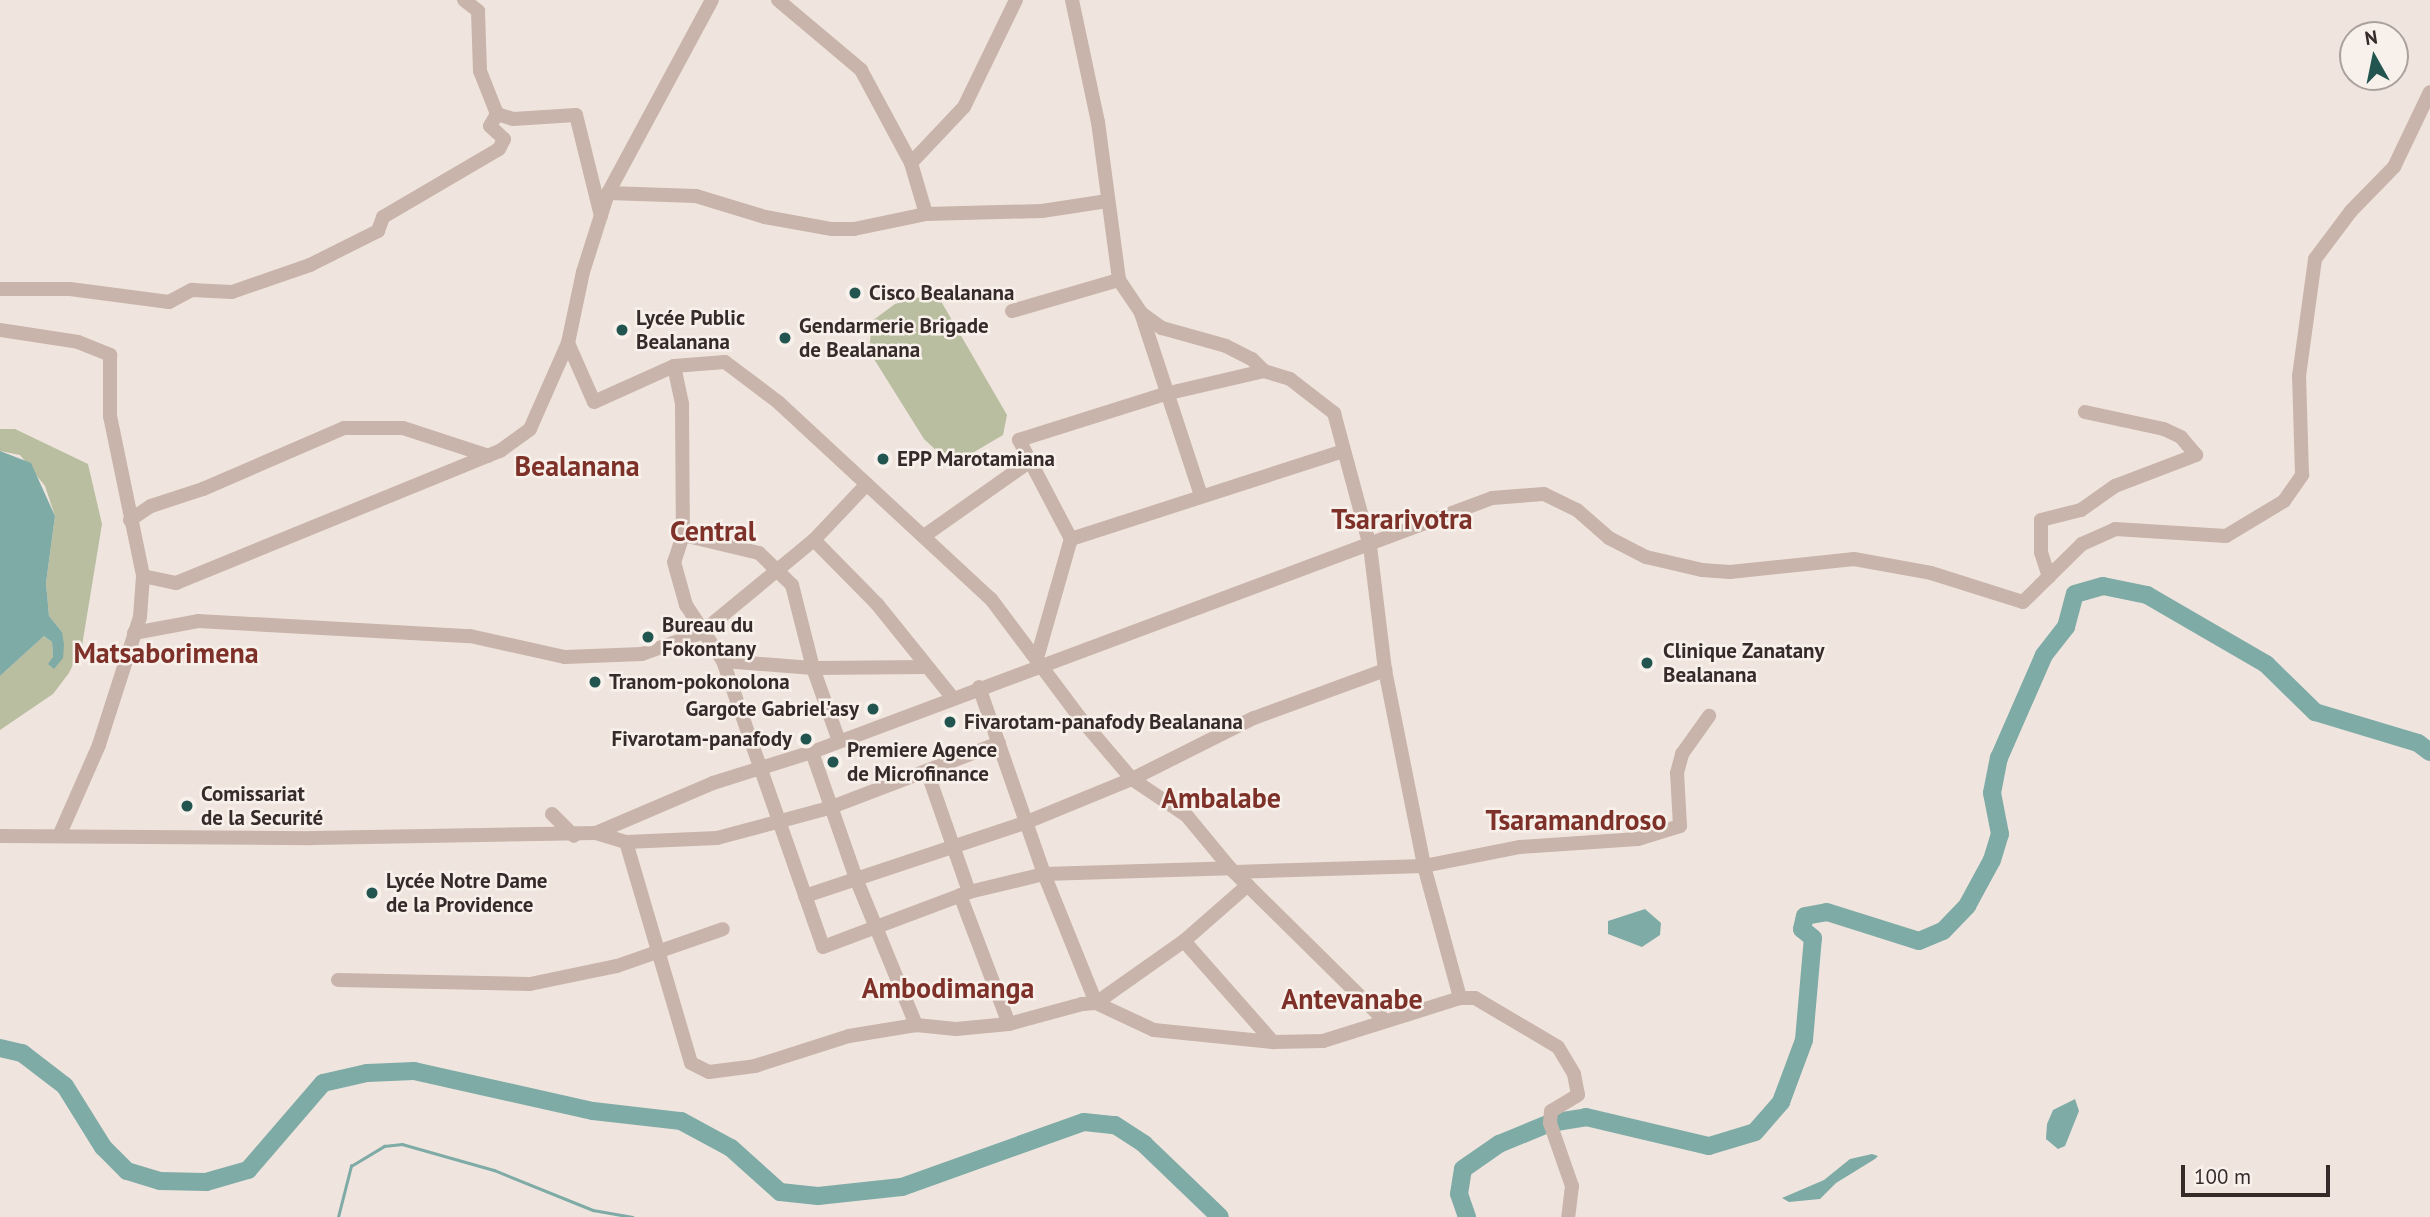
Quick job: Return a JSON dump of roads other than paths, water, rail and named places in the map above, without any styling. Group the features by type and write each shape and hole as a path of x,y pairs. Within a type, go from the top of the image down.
{"street":[{"path":"0,289 70,289 169,302 192,290 232,292 310,265 378,231 383,217 499,149 504,139 490,126 496,114 480,71 478,10 464,0"},
{"path":"143,576 176,583 489,456 530,429 568,343 583,272 608,193 712,0"},
{"path":"778,0 861,70 911,163 926,214"},
{"path":"911,163 964,107 1016,0"},
{"path":"1072,0 1098,122 1119,280 1140,313 1201,495"},
{"path":"0,836 574,836 596,833 713,783 812,752 1038,661 1370,546 1492,498 1544,494 1577,510 1609,538 1646,557 1702,570 1730,572 1854,559 1931,573 2023,602 2082,544 2115,529 2226,536 2262,518 2284,501 2302,475 2299,376 2315,259 2351,211 2394,167 2430,92"},
{"path":"496,114 513,119 576,114 602,217"},
{"path":"608,193 696,196 765,217 832,229 854,229 926,214 1042,211 1107,201"},
{"path":"1012,311 1119,280"},
{"path":"1140,313 1163,328 1226,346 1252,359 1264,371 1290,379 1334,413 1370,546 1385,670 1424,866 1460,998"},
{"path":"0,330 65,339 110,355 110,416 143,576 143,599 99,745 59,836"},
{"path":"568,343 594,402 674,366 725,362 778,402 990,599 1132,779 1187,816 1232,870 1385,1021"},
{"path":"674,366 682,404 683,535 674,562 686,605 701,633 723,661 823,947 877,929 964,894 1044,874 1424,866 1520,847 1638,839 1680,826 1677,773 1682,754 1709,716"},
{"path":"1038,661 1071,539 1019,440 1165,394 1264,371"},
{"path":"2049,577 2041,552 2041,520 2081,510 2115,486 2196,455 2192,446 2164,429 2085,412"},
{"path":"130,520 151,506 203,489 344,428 403,428 489,456"},
{"path":"1071,539 1343,451"},
{"path":"924,536 1029,462"},
{"path":"134,633 198,621 470,636 565,657 612,658 642,654 701,633 814,540 867,484"},
{"path":"683,535 758,553 792,584 813,668 839,741"},
{"path":"814,540 877,604 951,697"},
{"path":"723,661 813,668 926,667"},
{"path":"805,895 857,881 1027,822 1132,779 1254,718 1385,670"},
{"path":"979,687 1044,874 1096,1003 1154,1030 1273,1042 1323,1041 1460,998 1475,998 1558,1047 1574,1074 1578,1096 1551,1111 1550,1123 1572,1186 1568,1217"},
{"path":"596,833 626,842 717,838 829,808 929,774 999,743"},
{"path":"812,752 829,808 916,1025"},
{"path":"929,774 964,894 1009,1024"},
{"path":"552,814 574,836"},
{"path":"626,842 691,1063 709,1072 755,1066 849,1036 916,1025 956,1029 1009,1024 1096,1003 1184,941 1248,885"},
{"path":"338,979 530,984 617,966 723,929"},
{"path":"1184,941 1273,1042"}],"water":[{"path":"0,451 31,463 55,516 46,583 49,616 62,632 64,645 63,658 54,669 48,664 53,657 52,642 44,636 0,676"},
{"path":"1645,909 1661,923 1660,935 1642,947 1608,934 1608,921"},
{"path":"2075,1099 2079,1111 2065,1146 2058,1149 2046,1139 2047,1124 2053,1110"},
{"path":"1872,1154 1878,1156 1836,1183 1820,1199 1789,1202 1782,1198 1824,1180 1850,1159"}],"waterway":[{"path":"1467,1217 1459,1194 1463,1169 1499,1144 1550,1123 1586,1117 1709,1146 1755,1132 1781,1102 1804,1040 1813,938 1802,929 1805,916 1827,912 1919,941 1943,931 1967,906 1992,860 2000,834 1992,793 1999,758 2044,655 2066,627 2075,594 2103,586 2147,595 2266,664 2315,712 2418,743 2430,752"},
{"path":"0,1048 22,1053 65,1086 103,1147 127,1171 160,1181 206,1182 248,1170 323,1083 367,1073 414,1071 593,1111 681,1121 731,1148 780,1192 818,1196 902,1187 1084,1122 1115,1125 1144,1144 1220,1217"},
{"path":"338,1217 351,1166 384,1146 402,1144 494,1170 593,1210 632,1217"}],"place":[{"name":"Cisco Bealanana","path":"855,293"},
{"name":"Lycée Public Bealanana","path":"622,330"},
{"name":"Gendarmerie Brigade de Bealanana","path":"785,338"},
{"name":"EPP Marotamiana","path":"883,459"},
{"name":"Bureau du Fokontany","path":"648,637"},
{"name":"Clinique Zanatany Bealanana","path":"1647,663"},
{"name":"Tranom-pokonolona","path":"595,682"},
{"name":"Gargote Gabriel'asy","path":"873,709"},
{"name":"Fivarotam-panafody Bealanana","path":"950,722"},
{"name":"Fivarotam-panafody","path":"806,739"},
{"name":"Premiere Agence de Microfinance","path":"833,762"},
{"name":"Comissariat de la Securité","path":"187,806"},
{"name":"Lycée Notre Dame de la Providence","path":"372,893"}],"district":[{"name":"Bealanana","path":"577,466"},
{"name":"Tsararivotra","path":"1402,519"},
{"name":"Central","path":"713,531"},
{"name":"Matsaborimena","path":"166,653"},
{"name":"Ambalabe","path":"1221,798"},
{"name":"Tsaramandroso","path":"1576,820"},
{"name":"Ambodimanga","path":"948,988"},
{"name":"Antevanabe","path":"1352,999"}]}
